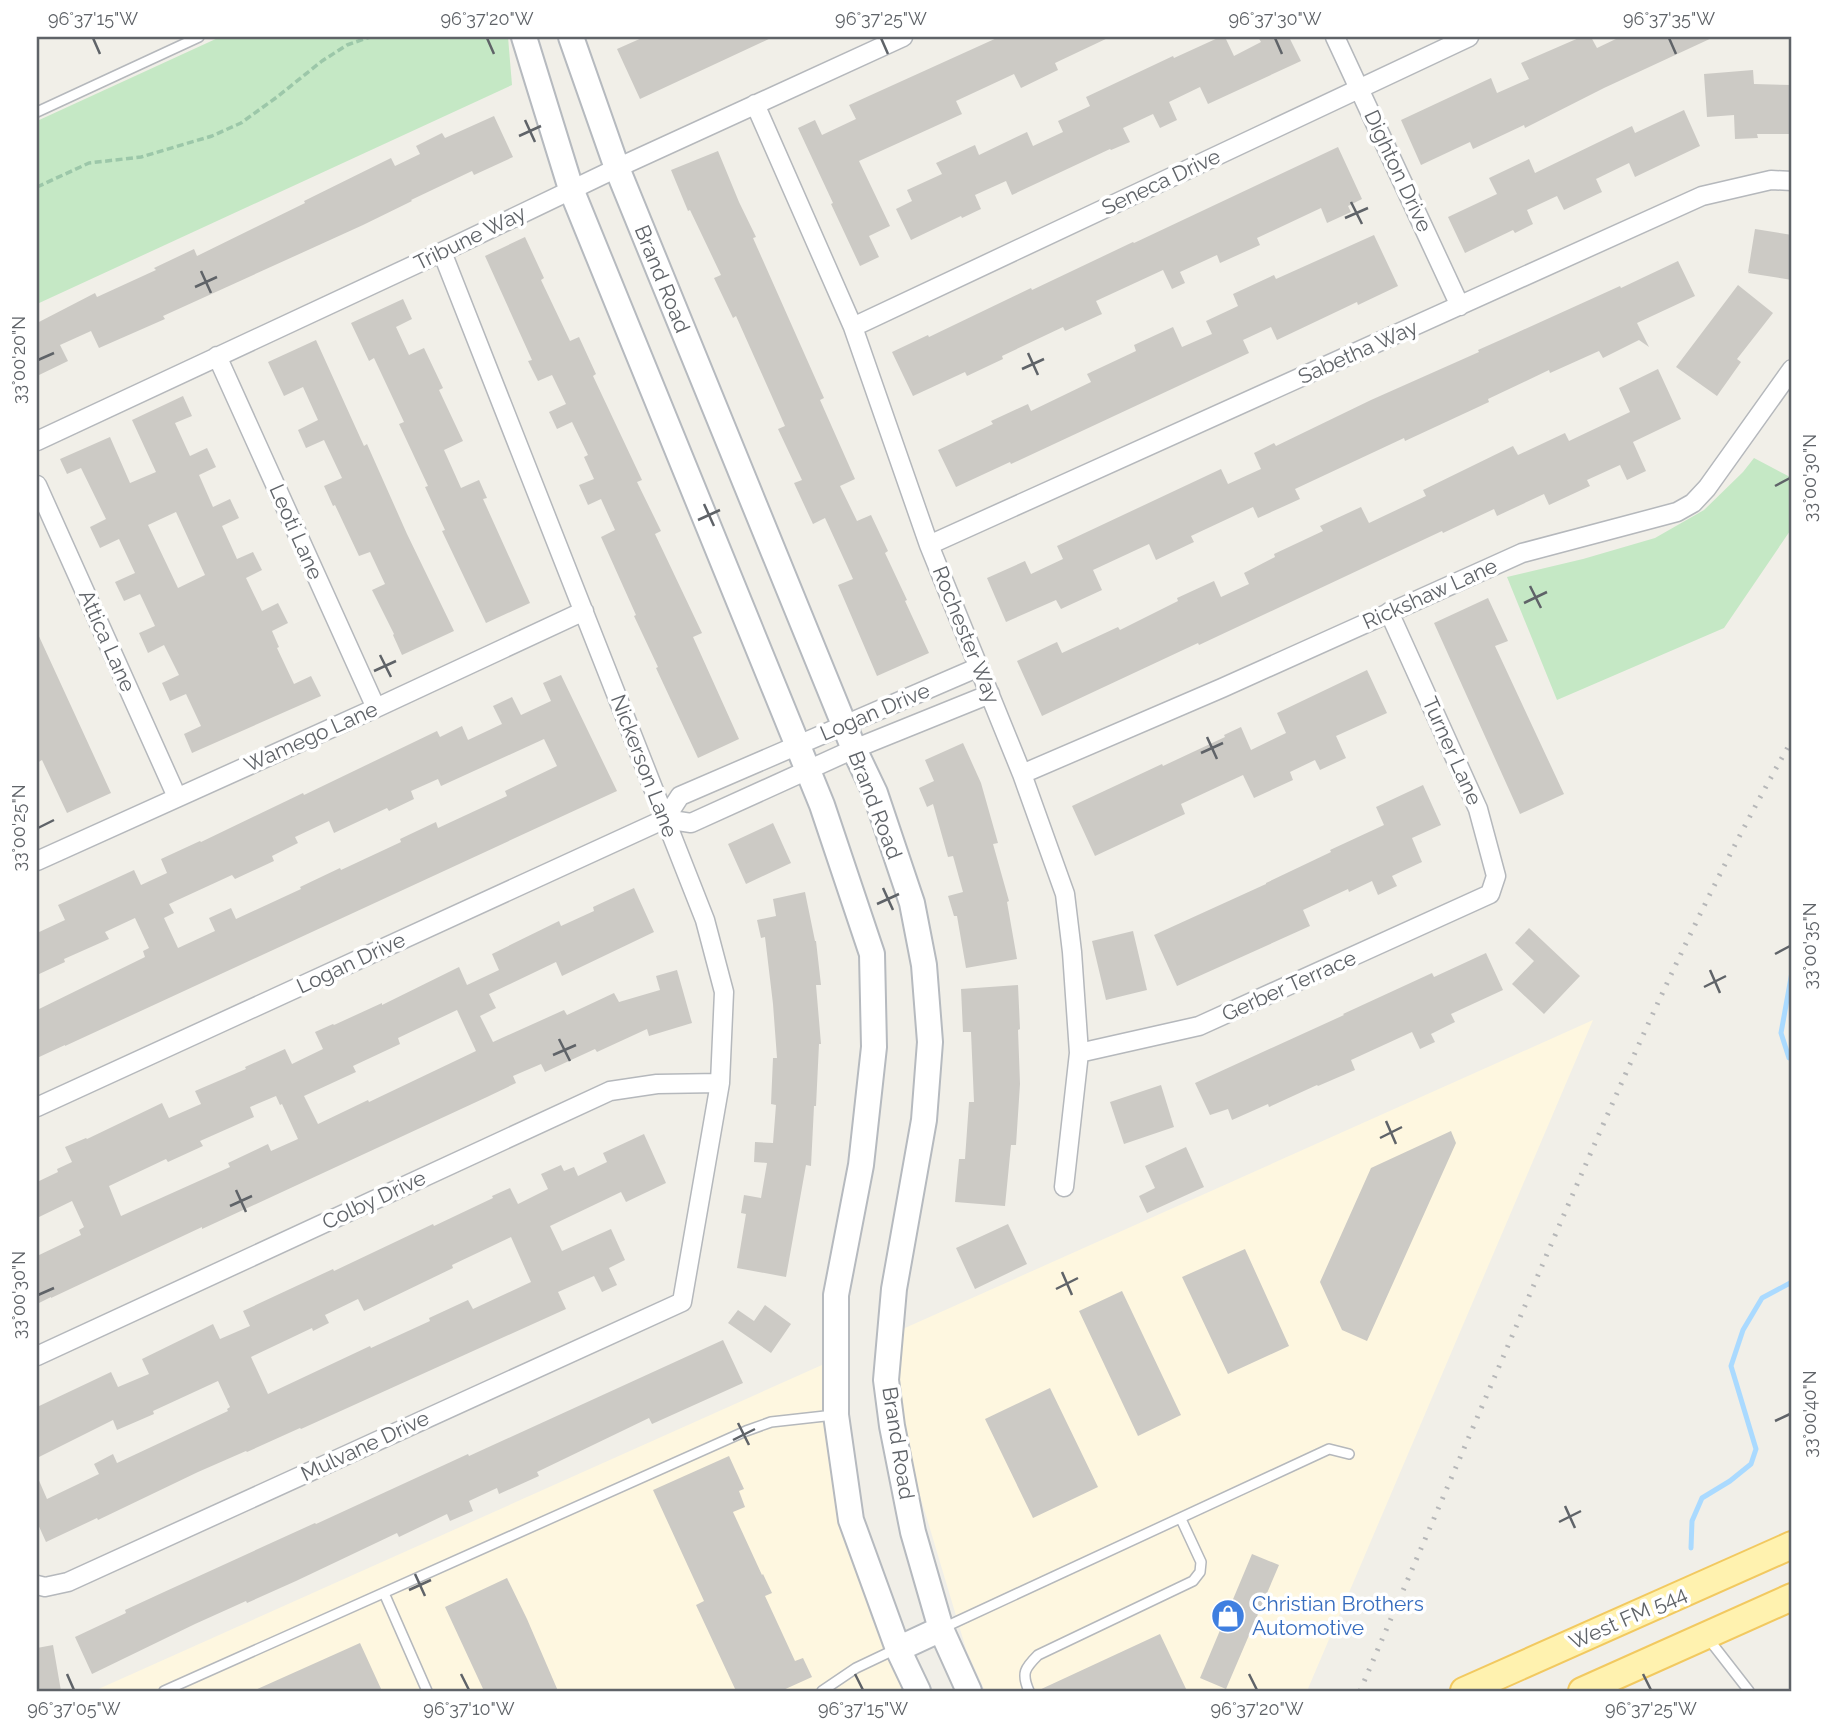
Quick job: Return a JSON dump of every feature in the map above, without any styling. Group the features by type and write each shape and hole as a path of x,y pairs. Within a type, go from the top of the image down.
{"main road":[{"path":"524,37 571,190 822,805 872,954 873,1060 861,1166 836,1295 836,1415 851,1520 898,1649 918,1691"},
{"name":"Brand Road","path":"571,37 617,168 844,725 875,793 912,903 924,965 930,1042 924,1120 894,1289 886,1380 892,1426 913,1532 941,1629 969,1691"},
{"name":"West FM 544","path":"1464,1691 1792,1545"},
{"path":"1582,1691 1792,1597"},
{"path":"898,1649 941,1629"}],"street":[{"name":"Tribune Way","path":"37,441 617,168 903,37"},
{"name":"Dighton Drive","path":"1335,37 1460,306"},
{"name":"Seneca Drive","path":"853,327 1469,37"},
{"name":"Rochester Way","path":"755,104 853,327 929,545 1022,774 1065,894 1079,1053 1064,1187"},
{"name":"Sabetha Way","path":"929,545 1702,196 1771,180 1792,181"},
{"name":"Nickerson Lane","path":"442,252 705,920 724,992 720,1083 682,1301"},
{"name":"Leoti Lane","path":"217,356 376,708"},
{"name":"Rickshaw Lane","path":"1022,774 1222,688 1522,553 1678,512 1693,503 1707,488 1792,369"},
{"name":"Attica Lane","path":"37,485 177,797"},
{"name":"Wamego Lane","path":"37,861 584,611"},
{"name":"Turner Lane","path":"1389,612 1478,808 1496,876 1490,894"},
{"name":"Logan Drive","path":"37,1107 665,819 680,796 979,667"},
{"name":"Logan Drive","path":"665,819 691,823 854,749 990,694"},
{"name":"Gerber Terrace","path":"1079,1053 1199,1027 1490,894"},
{"name":"Colby Drive","path":"37,1356 610,1091 657,1084 720,1083"},
{"name":"Mulvane Drive","path":"41,1586 68,1582 682,1301"}],"lane":[{"path":"37,113 199,37"},
{"path":"164,1691 746,1431 771,1422 836,1415"},
{"path":"941,1629 1329,1449 1349,1454"},
{"path":"1030,1691 1024,1681 1026,1667 1038,1655 1194,1581 1200,1572 1201,1562 1181,1519"},
{"path":"384,1593 428,1691"},
{"path":"1706,1635 1749,1691"},
{"path":"822,1691 836,1687 856,1668 898,1649"}],"path":[{"path":"37,187 89,163 141,157 212,136 241,123 321,61 348,45 370,37"}],"shaded area":[{"path":"1593,1020 1307,1691 985,1691 966,1649 904,1442 896,1332"},
{"path":"822,1365 836,1500 871,1617 903,1691 94,1691"}],"green space":[{"path":"220,37 508,37 512,85 37,304 37,121"},
{"path":"1754,458 1792,478 1792,528 1724,628 1557,700 1507,577 1655,538 1704,510"}],"building":[{"path":"644,37 773,37 640,99 617,49"},
{"path":"999,37 1110,37 1055,63 1058,70 1021,88 1014,74 956,101 962,114 859,161 890,226 869,236 879,257 860,266 798,128 815,120 822,135 856,119 849,105"},
{"path":"1225,37 1234,56 1261,42 1258,37 1289,37 1301,61 1208,104 1200,87 1169,102 1177,120 1160,128 1153,114 1123,128 1130,142 1012,195 1006,181 975,195 981,209 911,240 896,209 912,201 907,190 942,174 936,163 975,145 979,155 1027,132 1033,146 1063,132 1058,121 1090,106 1086,97"},
{"path":"1581,37 1591,37 1597,48 1620,37 1714,37 1525,128 1524,125 1473,149 1470,142 1421,165 1401,120 1491,78 1497,93 1529,79 1521,63"},
{"path":"1753,70 1754,84 1792,85 1792,134 1757,134 1758,138 1735,139 1734,115 1707,117 1704,74"},
{"path":"1684,110 1700,146 1635,177 1629,163 1596,179 1602,192 1564,210 1557,196 1527,210 1533,224 1515,233 1513,230 1465,253 1448,217 1497,194 1489,178 1529,159 1535,173 1632,126 1635,133"},
{"path":"494,116 513,157 474,175 472,171 99,348 91,331 60,345 68,361 37,376 37,323 95,293 97,297 156,270 154,268 194,249 197,256 391,158 395,166 420,154 416,146 442,133 445,138"},
{"path":"1338,147 1362,199 1348,206 1351,212 1327,223 1321,208 1257,238 1260,245 1220,263 1217,255 1180,272 1185,283 1172,289 1163,270 1096,301 1102,314 1065,331 1063,327 967,376 965,372 913,396 892,352 1031,288 1032,290"},
{"path":"718,151 756,237 753,238 824,398 820,400 855,479 840,486 857,521 871,515 929,653 877,676 838,585 853,579 825,518 813,524 794,483 802,480 778,429 785,426 736,316 733,318 714,278 721,275 690,210 688,211 671,170"},
{"path":"1755,229 1792,235 1792,280 1748,273"},
{"path":"1374,235 1398,286 1277,340 1271,327 1243,340 1249,353 956,487 938,450 1028,404 1031,411 1091,382 1087,374 1136,351 1134,345 1173,327 1182,347 1212,334 1206,321 1238,306 1233,294 1274,275 1276,279"},
{"path":"525,237 544,278 541,280 570,341 579,337 596,374 593,376 642,480 637,482 661,531 655,534 702,633 693,637 739,739 698,758 656,668 658,667 601,537 615,530 601,499 588,505 579,485 594,479 584,457 588,455 572,422 557,429 549,412 566,404 552,375 538,381 528,361 532,360 485,256"},
{"path":"1678,261 1695,296 1637,323 1649,347 1639,340 1603,358 1599,351 1550,373 1549,370 1488,399 1489,402 1295,489 1300,499 1258,518 1253,507 1191,536 1194,542 1156,560 1149,544 1093,570 1102,590 1061,609 1056,600 1006,622 987,578 1025,561 1031,574 1063,559 1057,546 1221,469 1228,484 1261,469 1254,453 1274,443 1276,446 1479,352 1478,350"},
{"path":"1738,285 1773,313 1737,359 1741,362 1717,396 1676,367"},
{"path":"403,299 412,319 396,327 409,355 424,348 443,388 439,390 463,441 444,450 461,488 479,480 487,498 483,499 530,603 486,623 442,531 445,530 425,487 428,486 399,424 404,422 374,358 369,361 351,323"},
{"path":"316,340 454,631 402,655 372,590 385,584 370,552 359,556 324,486 342,478 324,440 306,448 298,430 318,420 303,387 284,396 268,362"},
{"path":"1658,369 1681,419 1633,442 1646,471 1627,480 1620,465 1587,480 1590,486 1549,505 1544,494 1497,516 1494,509 1042,716 1017,661 1057,642 1062,653 1118,627 1120,630 1214,581 1221,597 1249,584 1244,573 1275,557 1274,554 1323,531 1320,526 1361,507 1369,523 1426,496 1423,490 1513,446 1518,455 1565,433 1569,441 1630,412 1619,388"},
{"path":"183,396 192,416 175,423 190,456 207,448 216,467 199,475 213,507 230,499 239,518 222,526 237,559 253,552 262,570 246,578 262,611 278,603 288,623 272,631 279,647 277,648 294,684 311,676 321,696 192,753 184,734 201,726 186,694 170,701 162,683 179,675 164,645 148,653 139,633 155,626 140,594 124,601 115,582 135,573 119,539 100,548 90,527 106,519 81,468 67,474 60,459 110,437 130,483 156,472 132,420","holes":["176,512 205,575 178,588 148,525"]},
{"path":"1488,598 1508,641 1495,646 1564,794 1520,814 1434,623"},
{"path":"37,632 111,793 67,813 42,760 37,763"},
{"path":"1367,670 1387,713 1336,736 1346,758 1320,770 1315,760 1290,772 1293,780 1254,798 1243,775 1181,804 1185,814 1095,856 1072,806 1162,764 1163,766 1241,727 1251,750 1286,733 1277,713"},
{"path":"561,675 617,791 37,1058 37,1010 145,957 143,951 149,948 135,918 105,932 109,939 64,959 65,962 37,975 37,933 65,920 58,905 134,870 141,885 167,873 161,859 303,793 304,795 437,731 440,737 462,726 468,740 502,724 493,706 512,697 521,715 551,701 543,683","holes":["544,739 557,766 505,791 507,796 438,828 436,822 400,839 401,842 341,870 340,868 236,919 231,908 209,918 215,931 178,948 164,918 174,913 169,904 232,875 235,879 274,861 272,856 298,843 295,837 329,821 334,833 387,808 389,811 414,799 411,791 438,779 441,786"]},
{"path":"963,743 981,783 998,843 993,844 1009,901 1007,902 1017,959 966,968 957,916 954,916 948,896 963,892 953,856 948,857 933,804 927,807 919,788 934,781 925,760"},
{"path":"1423,785 1441,825 1412,838 1422,862 1392,876 1397,886 1378,895 1372,881 1349,892 1348,889 1303,910 1310,926 1177,986 1154,935 1266,884 1384,825 1376,807"},
{"path":"773,823 791,863 746,884 728,844"},
{"path":"634,888 654,932 562,976 556,962 489,994 496,1008 480,1016 493,1042 564,1010 567,1015 614,993 619,1002 660,990 656,976 677,970 692,1023 649,1036 647,1029 545,1072 541,1064 513,1076 516,1083 487,1097 37,1304 37,1256 81,1235 79,1230 84,1227 72,1201 37,1218 37,1182 72,1162 65,1147 162,1103 169,1118 201,1104 195,1091 285,1049 292,1064 323,1049 315,1032 382,1005 459,967 467,985 499,970 492,954 559,921 561,926 594,911 593,907","holes":["457,1010 476,1051 318,1124 304,1096 356,1072 353,1066 400,1044 398,1038","276,1096 298,1139 271,1151 268,1144 228,1163 230,1167 121,1216 109,1186 166,1159 168,1162 203,1146 200,1141 254,1117 250,1107"]},
{"path":"805,892 816,941 821,985 816,985 821,1044 811,1166 806,1165 786,1277 737,1268 746,1214 741,1213 744,1195 761,1198 767,1163 754,1162 755,1142 773,1143 776,1105 771,1104 773,1058 777,1058 773,1004 765,937 761,938 757,920 776,916 773,899"},
{"path":"1529,928 1580,976 1544,1014 1512,984 1534,961 1515,943"},
{"path":"1133,931 1147,990 1106,1000 1092,941"},
{"path":"1486,953 1503,990 1451,1014 1455,1022 1431,1034 1435,1042 1420,1049 1412,1032 1351,1060 1355,1070 1269,1107 1268,1104 1232,1120 1228,1109 1210,1115 1195,1083 1432,973 1434,977"},
{"path":"1018,985 1020,1084 1016,1145 1011,1145 1005,1206 955,1202 959,1159 965,1159 969,1102 974,1102 971,1032 963,1032 961,989"},
{"path":"1161,1085 1174,1127 1124,1144 1110,1102"},
{"path":"1451,1131 1456,1143 1367,1341 1342,1330 1320,1282 1371,1168"},
{"path":"644,1134 666,1183 626,1202 621,1192 550,1226 562,1251 611,1229 625,1260 609,1268 617,1285 602,1292 594,1276 558,1292 566,1309 46,1542 37,1522 37,1476 47,1499 99,1474 94,1464 113,1454 117,1463 228,1411 230,1407 218,1381 117,1430 113,1420 37,1458 37,1407 111,1372 118,1387 149,1374 142,1359 213,1324 220,1339 250,1326 243,1311 433,1224 434,1226 510,1188 518,1204 548,1189 541,1174 561,1165 564,1171 574,1167 578,1176 607,1162 603,1153","holes":["511,1237 531,1282 473,1309 468,1300 429,1318 430,1321 268,1394 251,1357 312,1328 313,1331 329,1323 325,1315 358,1299 364,1311"]},
{"path":"1186,1147 1204,1187 1147,1213 1139,1196 1155,1188 1145,1166"},
{"path":"1008,1224 1027,1264 975,1289 956,1248"},
{"path":"1245,1249 1289,1346 1228,1374 1182,1277"},
{"path":"1122,1291 1181,1415 1138,1436 1079,1311"},
{"path":"765,1305 791,1324 771,1353 728,1323 738,1310 754,1321"},
{"path":"723,1340 743,1383 652,1424 649,1418 537,1472 539,1476 499,1494 497,1488 469,1501 473,1511 450,1521 447,1514 399,1537 397,1533 296,1581 195,1624 92,1674 75,1637 126,1613 125,1610"},
{"path":"1050,1388 1098,1487 1033,1518 985,1419"},
{"path":"729,1456 744,1489 739,1491 745,1507 733,1512 772,1593 765,1596 795,1661 803,1658 812,1677 781,1691 736,1691 696,1605 704,1601 653,1490"},
{"path":"1252,1554 1279,1565 1226,1689 1200,1678"},
{"path":"507,1578 558,1691 484,1691 445,1607"},
{"path":"1160,1634 1187,1691 1037,1691"},
{"path":"360,1643 382,1691 253,1691"},
{"path":"53,1645 61,1691 37,1691 37,1648"}],"waterway":[{"path":"1792,972 1781,1033 1789,1058 1792,1059"},
{"path":"1691,1548 1692,1521 1702,1498 1751,1464 1756,1449 1731,1366 1743,1330 1762,1298 1792,1282"}],"railway":[{"path":"1360,1691 1632,1059 1724,866 1792,740"}],"place":[{"name":"Christian Brothers Automotive","path":"1228,1616"}]}
